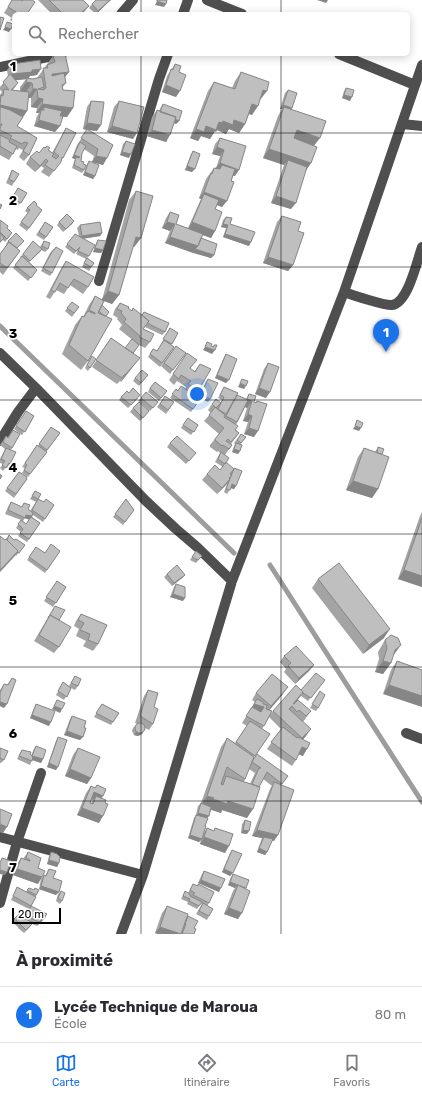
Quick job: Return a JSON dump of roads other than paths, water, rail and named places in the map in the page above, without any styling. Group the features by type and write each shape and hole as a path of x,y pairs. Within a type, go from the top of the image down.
{"street":[{"path":"123,12 133,0"},
{"path":"184,12 188,0"},
{"path":"207,0 237,12"},
{"path":"0,67 52,56"},
{"path":"99,281 159,78 167,56"},
{"path":"344,56 415,85"},
{"path":"121,934 143,875 232,581 344,292 422,65"},
{"path":"402,124 422,126"},
{"path":"344,292 391,306 400,302 406,295 422,247"},
{"path":"0,353 146,501 198,547 232,581"},
{"path":"0,441 18,412 36,388"},
{"path":"406,733 422,739"},
{"path":"0,903 17,842 41,773"},
{"path":"0,837 143,875"}],"waterway":[{"path":"0,326 234,553"},
{"path":"270,565 422,802"}],"place":[{"name":"Lycée Technique de Maroua","path":"386,352"}]}
